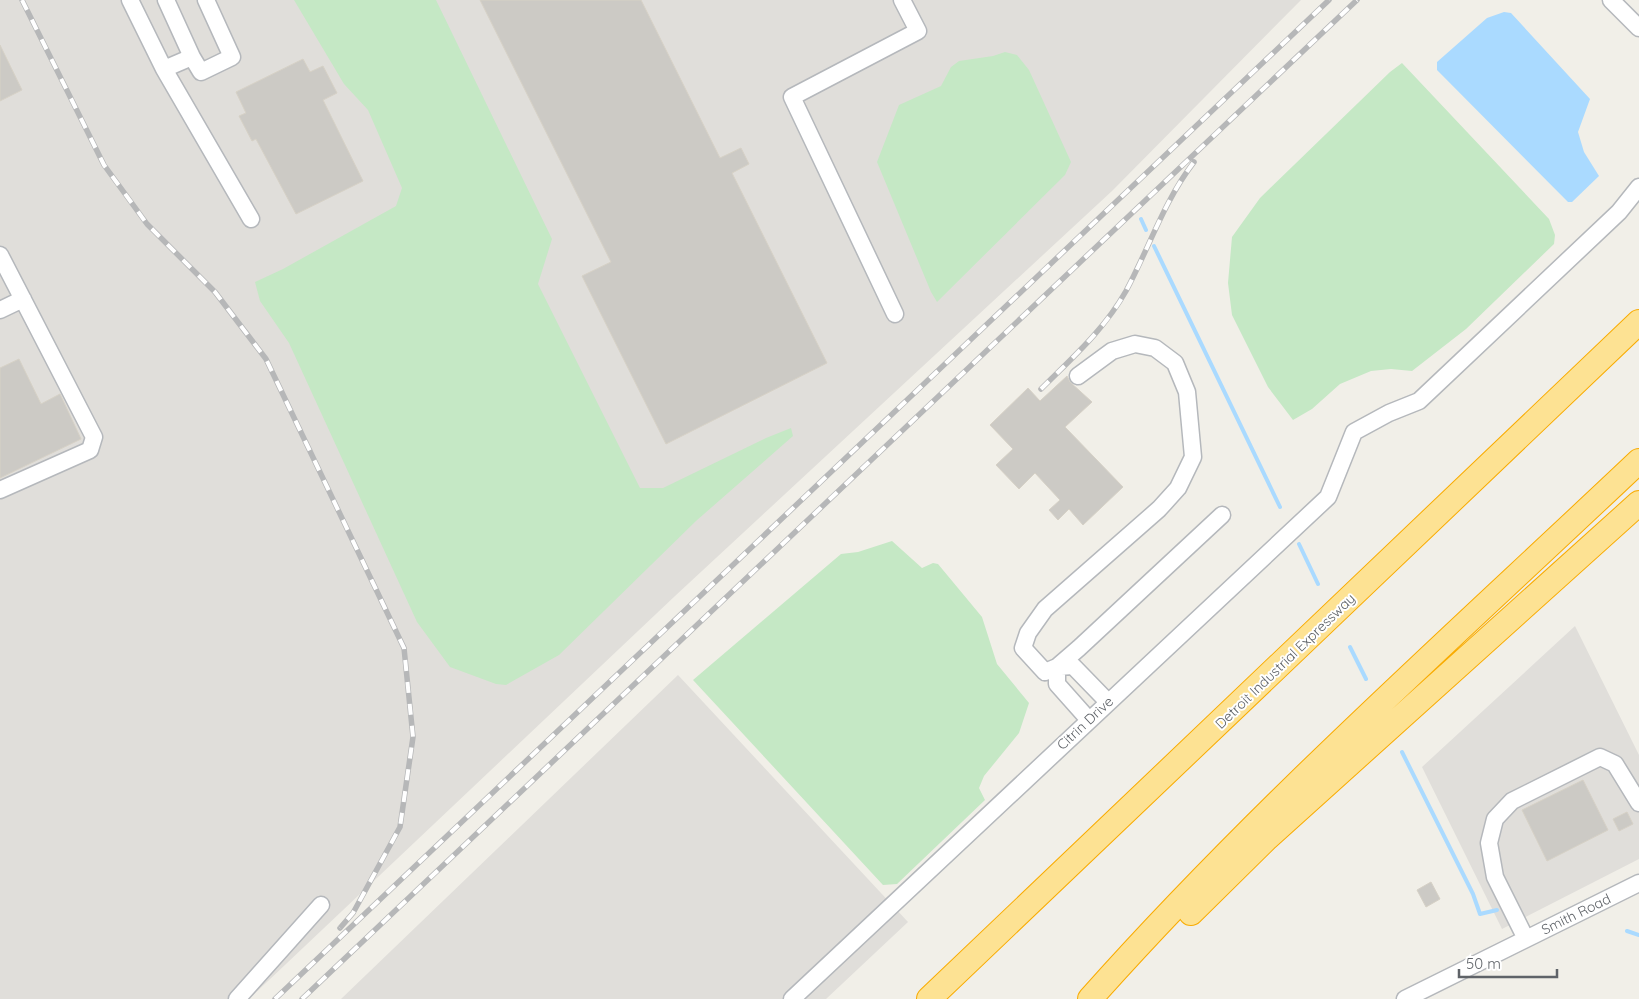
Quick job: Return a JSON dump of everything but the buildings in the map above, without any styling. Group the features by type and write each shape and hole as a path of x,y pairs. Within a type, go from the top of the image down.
{"highway":[{"name":"Detroit Industrial Expressway","path":"929,999 1639,322"},
{"path":"1090,999 1156,924 1319,762 1639,461"},
{"path":"1102,999 1267,838 1639,503"}],"street":[{"path":"130,0 164,69 251,219"},
{"path":"166,0 192,57 201,72 232,56 206,0"},
{"path":"894,314 792,97 918,31 902,0"},
{"path":"1611,0 1639,28"},
{"path":"164,69 192,57"},
{"name":"Citrin Drive","path":"792,999 1328,497 1354,432 1389,413 1419,401 1619,212 1639,187"},
{"path":"0,255 94,437 90,450 0,490"},
{"path":"0,310 23,299"},
{"path":"1078,376 1112,351 1136,344 1154,348 1175,363 1188,392 1193,457 1178,488 1159,509 1045,609 1028,633 1024,648 1045,672 1056,667 1222,515"},
{"path":"1056,667 1074,666 1108,702"},
{"path":"1056,667 1057,684 1089,720"},
{"path":"1526,939 1495,877 1489,843 1495,819 1512,801 1600,757 1615,764 1639,803"},
{"name":"Smith Road","path":"1405,999 1639,883"},
{"path":"236,999 321,905"}],"shaded area":[{"path":"0,0 1301,0 1112,191 675,596 249,999 0,999"},
{"path":"1575,626 1639,755 1639,859 1502,929 1422,767"},
{"path":"678,675 908,922 826,999 341,999"}],"green space":[{"path":"294,0 436,0 552,239 538,284 640,488 663,488 766,438 791,428 793,436 696,521 559,655 506,685 496,684 450,667 417,622 289,343 260,301 255,282 283,269 396,206 402,188 368,110 344,84"},
{"path":"1005,52 1017,55 1029,70 1071,162 1065,175 937,302 931,292 877,162 899,105 941,86 951,67 959,61 993,56"},
{"path":"1402,63 1549,219 1555,235 1554,244 1466,329 1412,371 1391,369 1371,371 1340,384 1312,409 1293,420 1268,387 1232,315 1228,283 1232,237 1260,198 1390,72"},
{"path":"892,541 922,568 933,563 938,564 982,617 997,664 1029,703 1019,733 984,776 979,788 985,800 897,884 883,885 693,680 841,554 858,552"}],"water":[{"path":"1504,12 1511,13 1590,99 1578,132 1584,152 1599,176 1572,202 1568,202 1437,70 1437,62 1487,18"}],"waterway":[{"path":"1141,219 1146,230"},
{"path":"1154,246 1280,507"},
{"path":"1299,544 1318,584"},
{"path":"1350,647 1366,679"},
{"path":"1402,752 1473,894 1480,914 1497,910"},
{"path":"1627,931 1639,935"}],"railway":[{"path":"22,0 104,165 147,224 215,292 266,359 404,648 413,737 400,827 353,913 340,928"},
{"path":"275,999 1329,0"},
{"path":"302,999 1357,0"},
{"path":"1041,389 1098,331 1117,305 1126,291 1174,193 1194,162"}]}
